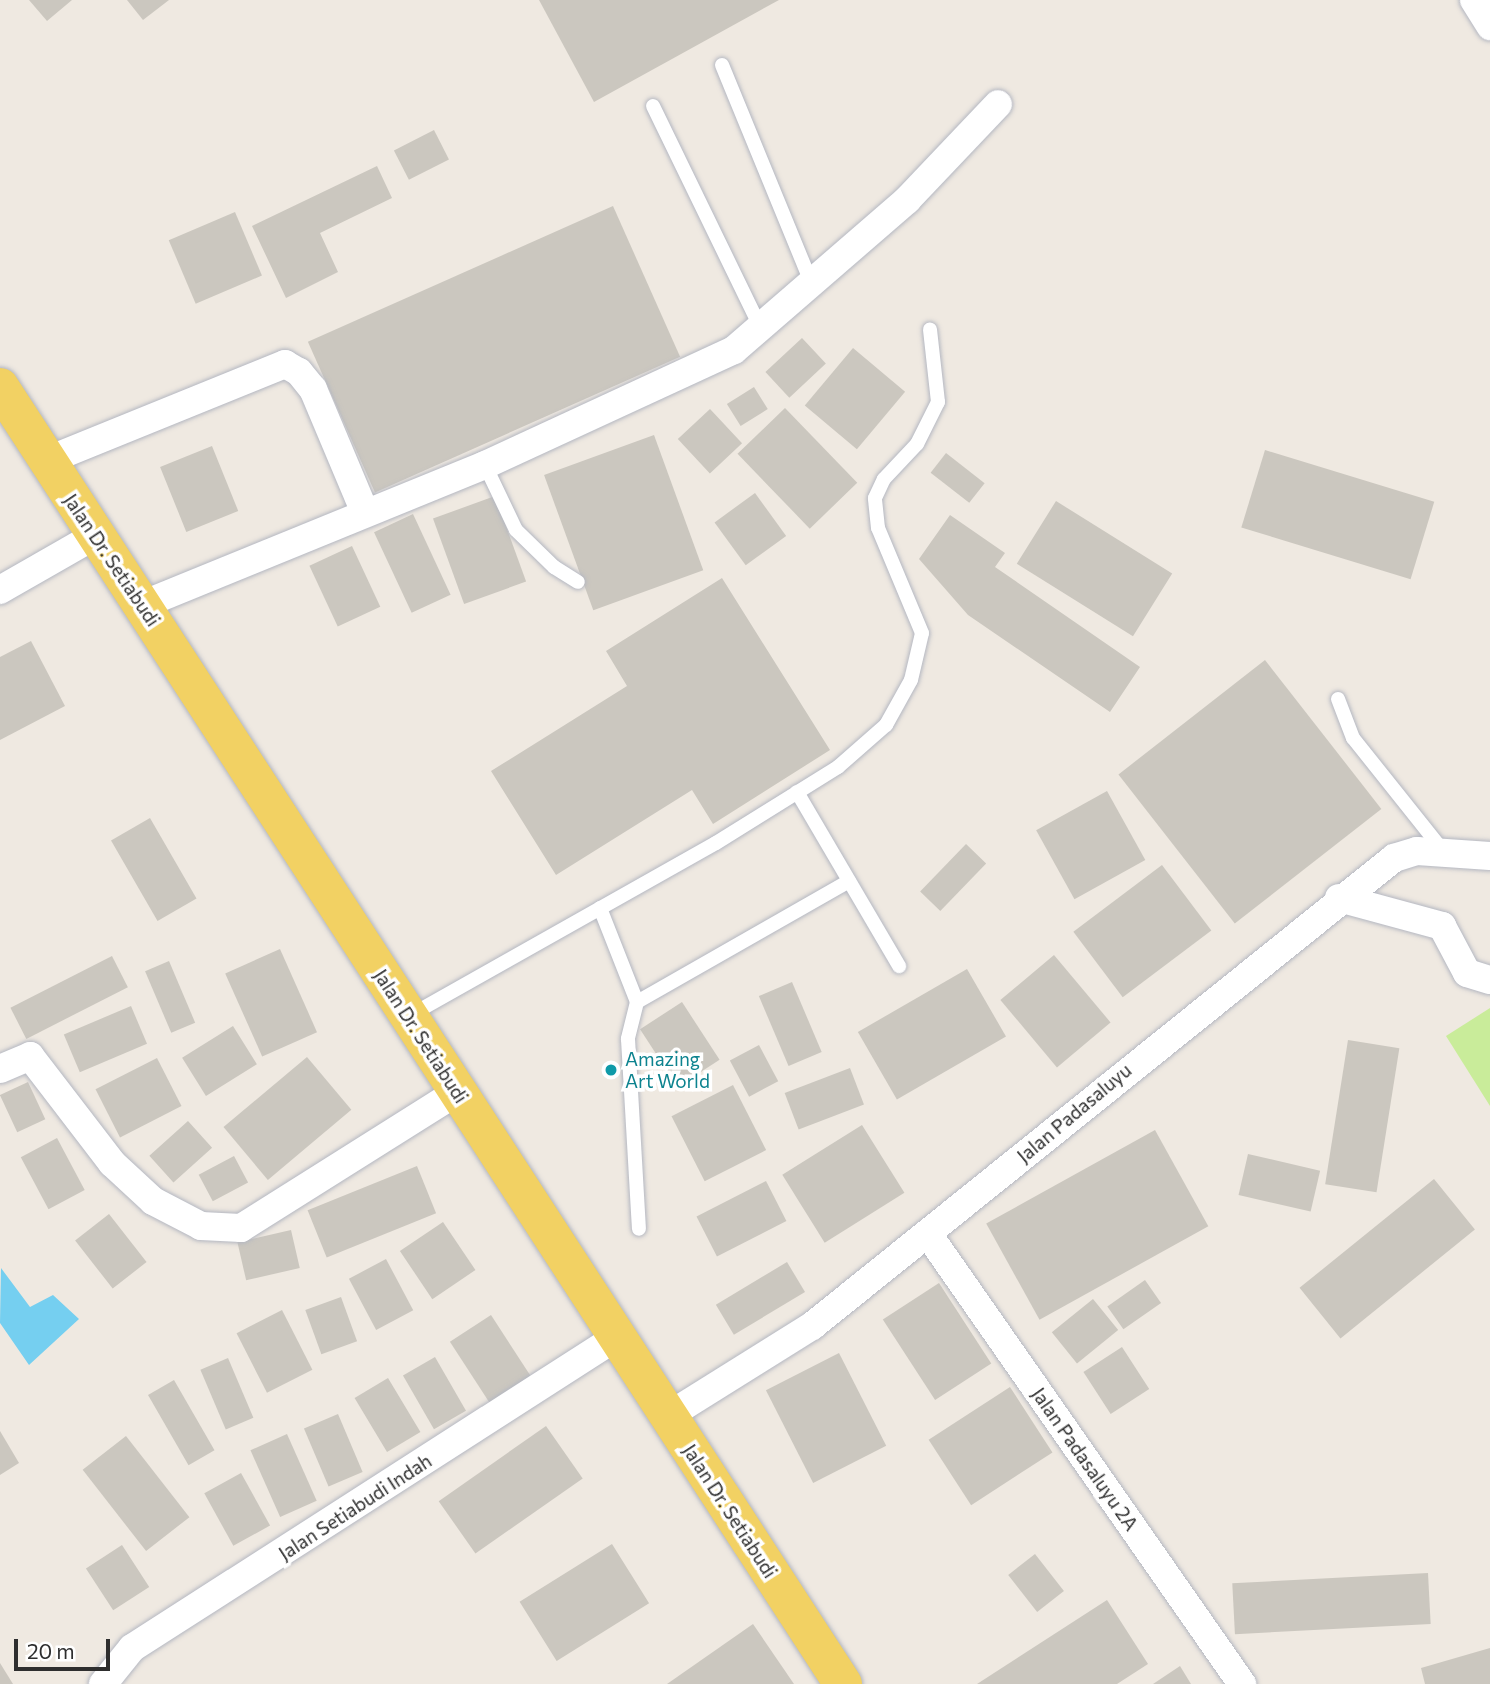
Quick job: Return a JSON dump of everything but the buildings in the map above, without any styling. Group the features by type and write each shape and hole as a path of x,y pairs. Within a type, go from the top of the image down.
{"main road":[{"name":"Jalan Dr. Setiabudi","path":"0,387 615,1338 844,1684"}],"street":[{"path":"1474,0 1490,26"},
{"path":"142,605 485,465 713,362 761,328 907,200 998,104"},
{"path":"46,461 285,364 299,372 313,389 365,513"},
{"path":"0,590 96,535"},
{"name":"Jalan Padasaluyu","path":"668,1416 812,1325 928,1234 1339,898 1394,858 1416,851 1490,856"},
{"path":"1339,898 1442,926 1466,973 1490,980"},
{"path":"0,1069 30,1056 112,1163 153,1201 201,1226 241,1228 457,1092"},
{"name":"Jalan Padasaluyu 2A","path":"928,1234 1242,1684"},
{"name":"Jalan Setiabudi Indah","path":"103,1684 132,1648 615,1338"}],"lane":[{"path":"722,65 812,284"},
{"path":"653,106 761,328"},
{"path":"408,1017 600,908 838,767 886,725 911,680 922,633 878,528 875,498 884,479 916,444 938,402 930,329"},
{"path":"485,465 516,530 554,567 578,582"},
{"path":"1338,699 1353,738 1445,853"},
{"path":"797,792 899,966"},
{"path":"637,1002 849,881"},
{"path":"600,908 637,1002 628,1040 639,1229"}],"green space":[{"path":"1490,1008 1490,1106 1446,1036"}],"water":[{"path":"1,1268 30,1307 53,1295 79,1319 29,1365 0,1323"}],"place":[{"name":"Amazing Art World","path":"611,1070"}]}
